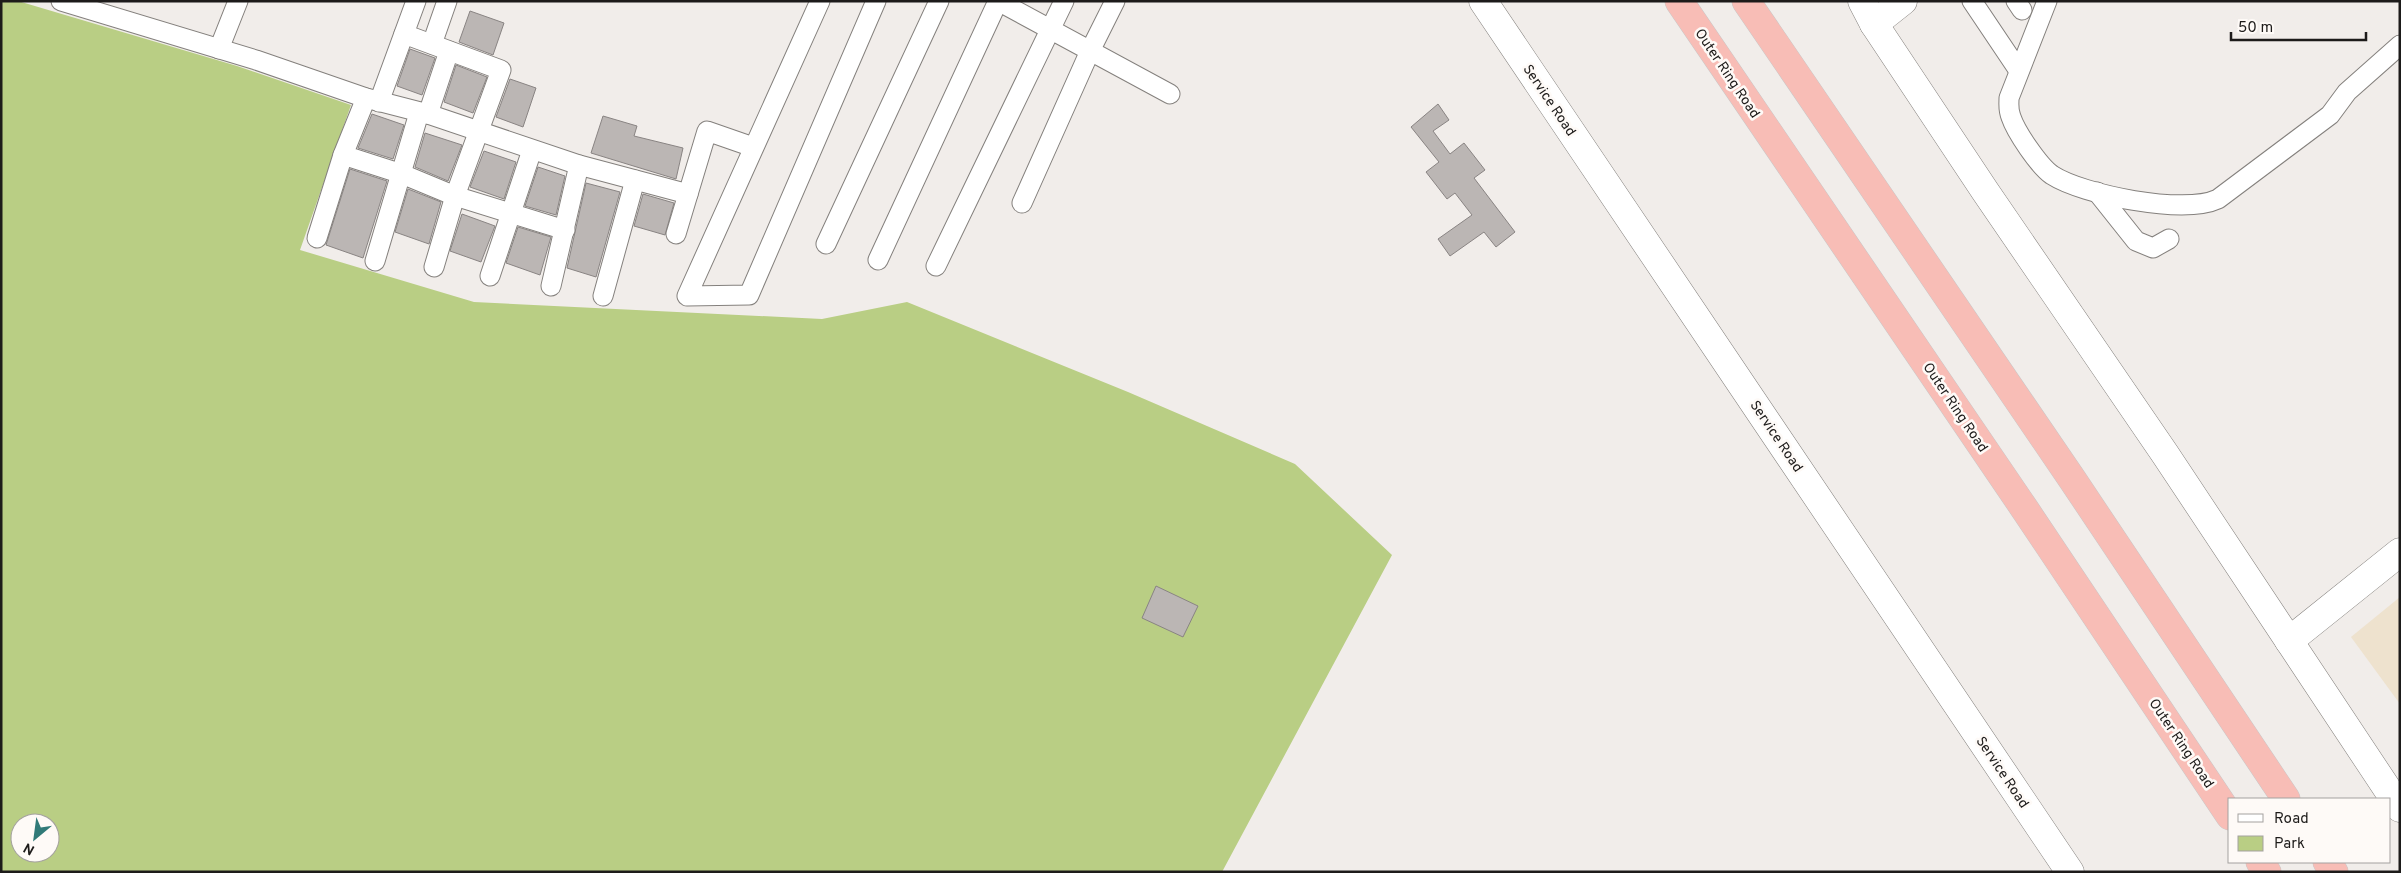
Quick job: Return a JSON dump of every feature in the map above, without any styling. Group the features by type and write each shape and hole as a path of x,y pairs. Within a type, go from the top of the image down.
{"highway":[{"name":"Outer Ring Road","path":"1679,1 2032,519 2228,813"},
{"path":"1746,1 2072,479 2285,798"}],"main road":[{"name":"Service Road","path":"1483,1 2070,872"},
{"path":"1904,1 1868,12 1985,191 2165,454 2400,808"},
{"path":"2289,640 2400,552"}],"street":[{"path":"61,1 219,49 372,100 423,114 580,165 688,194"},
{"path":"219,49 238,1"},
{"path":"317,238 343,155 404,34 416,1"},
{"path":"376,261 402,174 423,114 440,47 447,1"},
{"path":"820,1 686,296 748,295 876,1"},
{"path":"826,244 940,1"},
{"path":"878,260 998,1 1170,94"},
{"path":"936,266 1064,1"},
{"path":"1022,203 1090,51 1115,1"},
{"path":"1972,1 2019,71"},
{"path":"2047,1 2009,98 2008,110 2011,119 2040,163 2057,178 2097,192 2159,204 2204,204 2218,199 2330,115 2347,92 2400,45"},
{"path":"404,34 502,70 455,196 434,267"},
{"path":"676,234 707,131 753,147"},
{"path":"490,276 532,150"},
{"path":"343,155 402,174 455,196 565,230"},
{"path":"551,286 580,165"},
{"path":"602,296 635,180"},
{"path":"2097,192 2141,244 2153,248 2169,239"}],"shaded area":[{"path":"2400,597 2400,704 2351,637"}],"green space":[{"path":"1,1 18,1 237,66 351,105 300,250 474,302 822,319 907,302 1128,392 1295,464 1392,555 1222,872 1,872"}],"building":[{"path":"470,11 504,23 493,55 459,42"},
{"path":"410,49 435,58 422,95 397,86"},
{"path":"456,65 487,77 473,113 444,102"},
{"path":"510,79 536,88 523,127 496,117"},
{"path":"1438,104 1449,120 1433,131 1450,154 1464,143 1485,170 1474,178 1515,232 1496,247 1484,232 1450,256 1438,239 1472,215 1455,193 1447,199 1426,172 1439,162 1411,127"},
{"path":"372,114 404,125 393,159 358,148"},
{"path":"603,116 637,126 634,136 683,148 676,179 591,153"},
{"path":"425,133 462,145 448,181 415,167"},
{"path":"484,151 516,162 504,199 470,187"},
{"path":"538,167 565,176 556,215 525,206"},
{"path":"350,169 387,181 363,258 326,245"},
{"path":"586,183 620,192 596,277 567,268"},
{"path":"408,189 441,202 429,244 395,232"},
{"path":"643,194 674,203 665,235 634,226"},
{"path":"462,214 495,226 481,262 450,251"},
{"path":"518,227 551,237 540,275 506,263"},
{"path":"1156,586 1198,606 1183,637 1142,618"}]}
